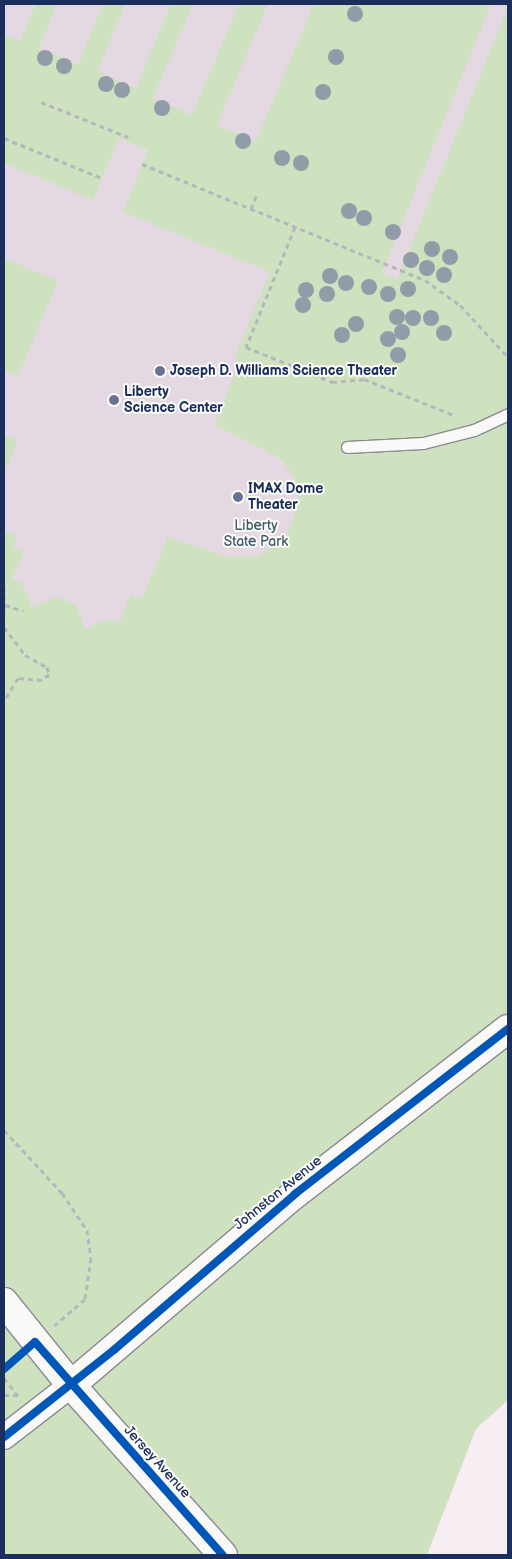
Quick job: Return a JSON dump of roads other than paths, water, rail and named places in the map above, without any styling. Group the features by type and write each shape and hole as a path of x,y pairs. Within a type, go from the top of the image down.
{"street":[{"name":"Johnston Avenue","path":"71,1385 295,1194 508,1030"},
{"name":"Jersey Avenue","path":"4,1302 71,1385 223,1555"},
{"path":"4,1437 71,1385"}],"lane":[{"path":"347,447 423,443 474,430 508,414"}],"place":[{"name":"Joseph D. Williams Science Theater","path":"160,371"},
{"name":"Liberty Science Center","path":"114,400"},
{"name":"IMAX Dome Theater","path":"238,497"}],"park label":[{"name":"Liberty State Park","path":"256,534"}]}
